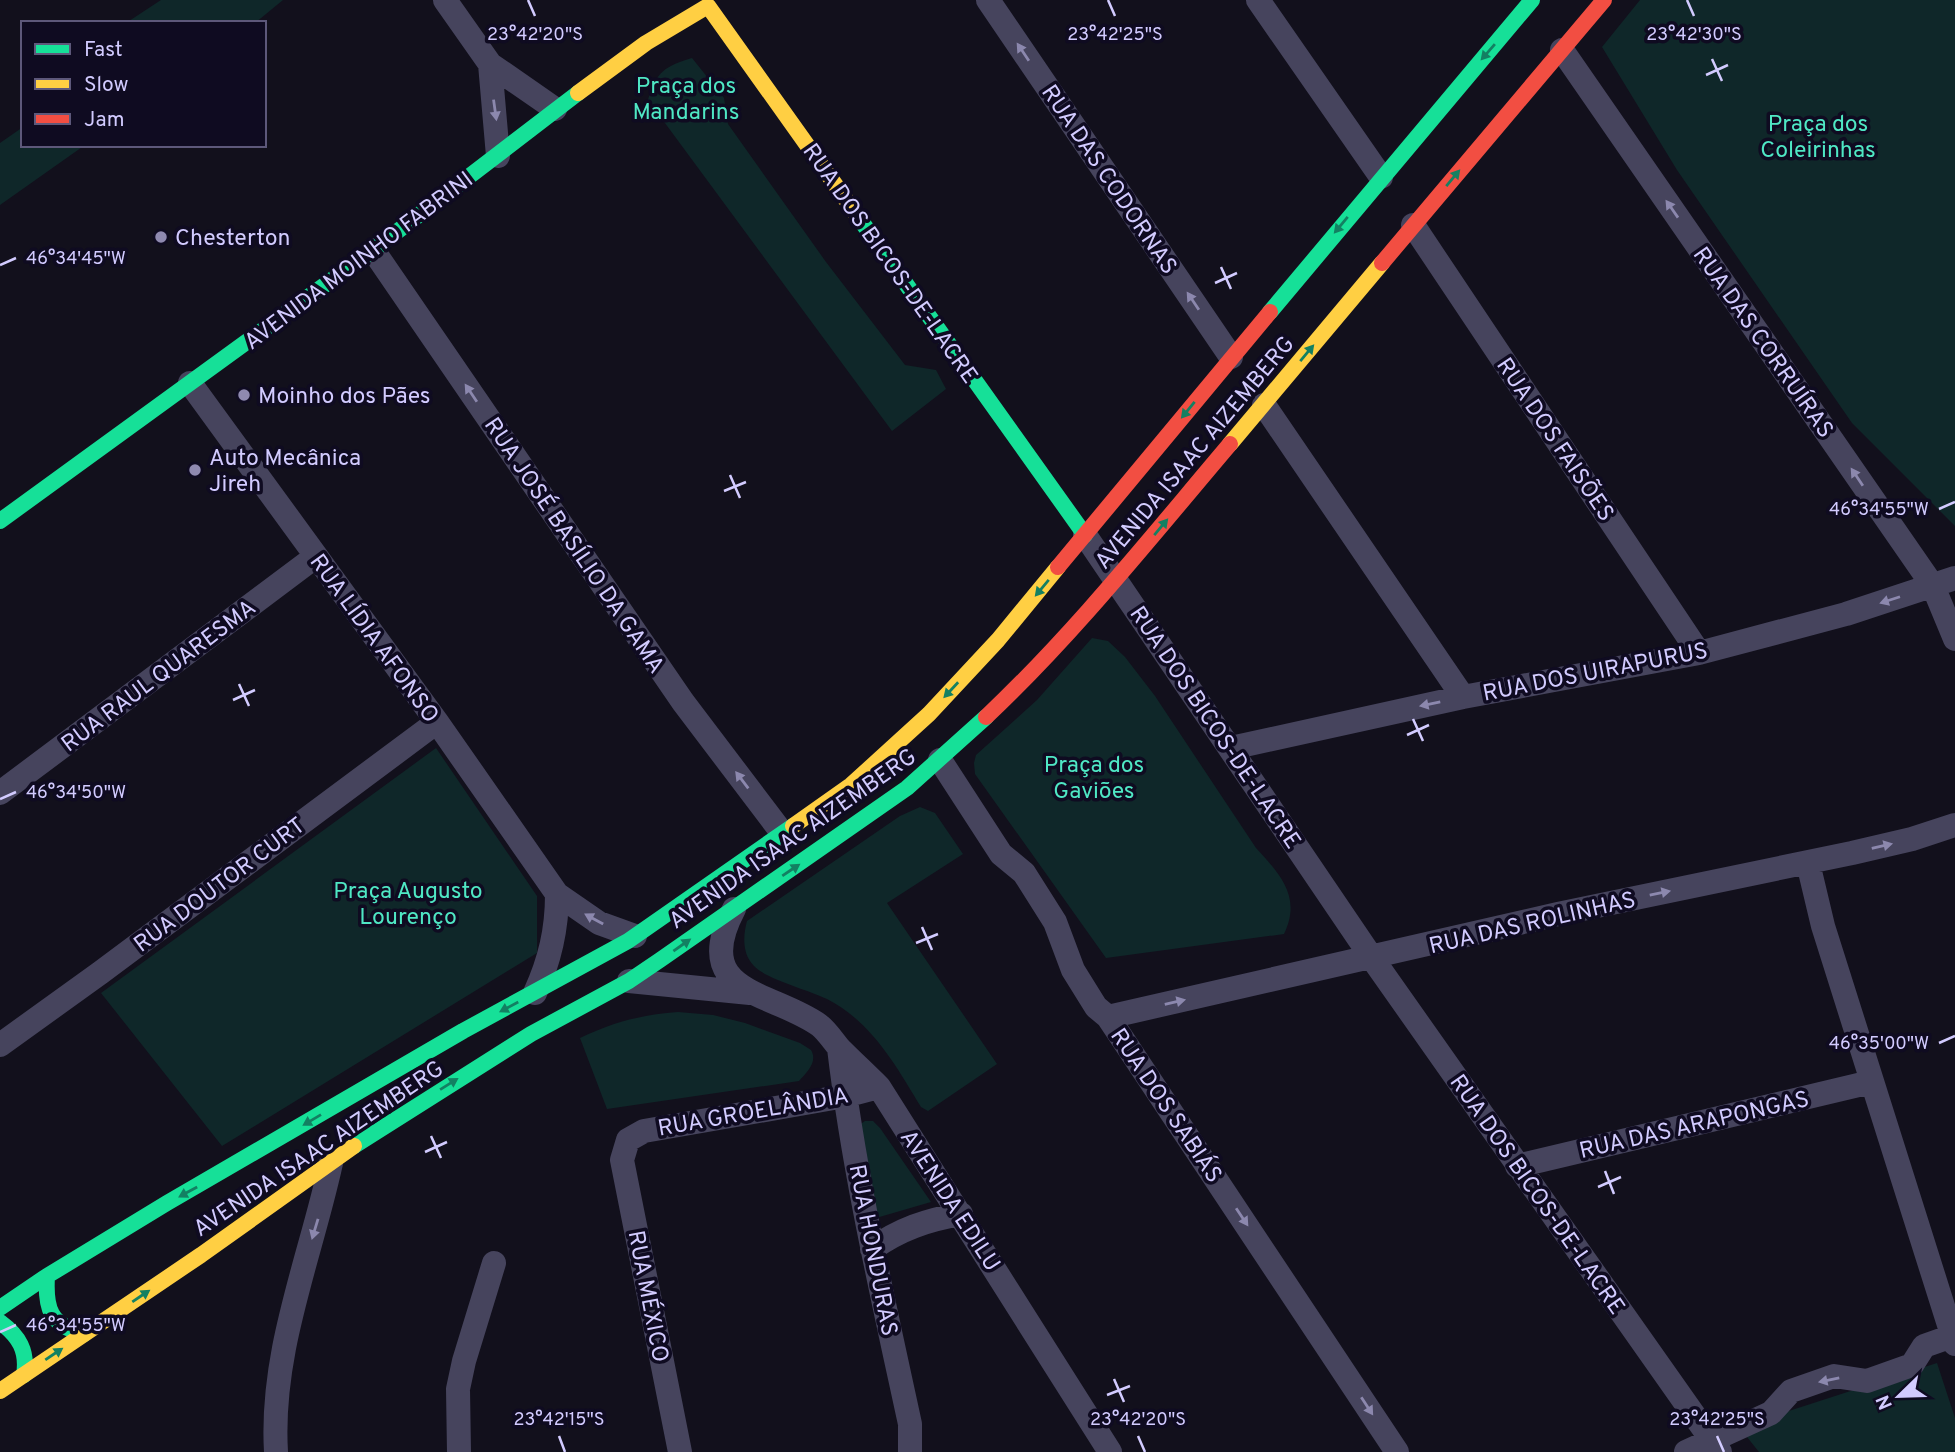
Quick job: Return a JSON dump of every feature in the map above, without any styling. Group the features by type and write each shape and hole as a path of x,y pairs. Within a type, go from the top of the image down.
{"street":[{"path":"445,0 489,64 555,109"},
{"name":"RUA DAS CODORNAS","path":"988,0 1231,357"},
{"path":"1258,0 1381,177"},
{"name":"AVENIDA ISAAC AIZEMBERG","path":"0,1391 201,1255 374,1131 531,1034 629,981 850,830 940,760 1026,679 1116,579 1604,0"},
{"name":"AVENIDA MOINHO FABRINI","path":"0,521 373,250 498,156 555,109 646,43 710,2"},
{"name":"RUA DOS BICOS-DE-LACRE","path":"710,2 1116,579 1372,958 1715,1446"},
{"name":"AVENIDA ISAAC AIZEMBERG","path":"0,1308 47,1276 463,1031 635,936 851,785 904,737 998,640 1529,2"},
{"name":"RUA DAS CORRUÍRAS","path":"1562,50 1944,582 1955,639"},
{"path":"489,64 498,156"},
{"name":"RUA DOS FAISÕES","path":"1413,225 1699,653"},
{"name":"RUA JOSÉ BASÍLIO DA GAMA","path":"373,250 682,702 783,834"},
{"name":"RUA LÍDIA AFONSO","path":"190,383 437,722 558,894 599,923 635,936"},
{"path":"1264,405 1463,697"},
{"name":"RUA RAUL QUARESMA","path":"0,793 315,557"},
{"name":"RUA DOS UIRAPURUS","path":"1231,748 1463,697 1699,653 1846,614 1944,582"},
{"path":"998,640 1014,642"},
{"path":"1026,655 1029,671 1026,679"},
{"name":"RUA DOUTOR CURT","path":"0,1045 100,974 437,722"},
{"name":"RUA DOS SABIÁS","path":"940,760 1001,854 1024,873 1055,922 1073,970 1096,1007 1108,1017 1397,1452"},
{"name":"RUA DAS ROLINHAS","path":"1108,1017 1558,914 1808,863 1912,839 1955,825"},
{"path":"1686,1452 1715,1446 1771,1413 1791,1391 1834,1376 1867,1381 1912,1366 1924,1346 1954,1338 1823,926 1808,863"},
{"path":"535,993 551,953 558,894"},
{"name":"AVENIDA EDILU","path":"734,908 723,934 721,952 730,975 750,993"},
{"name":"AVENIDA EDILU","path":"629,981 750,993 798,1012 821,1026 839,1048 879,1087 1111,1452"},
{"name":"RUA HONDURAS","path":"839,1048 872,1249 910,1424 910,1452"},
{"name":"RUA DAS ARAPONGAS","path":"1517,1166 1871,1082"},
{"name":"RUA GROELÂNDIA","path":"628,1140 644,1131 845,1096 879,1087"},
{"name":"RUA MÉXICO","path":"628,1140 622,1160 680,1452"},
{"path":"276,1452 274,1429 278,1379 289,1323 320,1214 331,1163"},
{"path":"872,1249 901,1230 921,1222 961,1214"},
{"path":"459,1452 458,1389 494,1263"},
{"path":"47,1276 45,1298 50,1312 66,1329 84,1334"},
{"path":"0,1322 22,1343 27,1363 24,1375"}],"green space":[{"path":"161,0 283,0 257,21 129,21"},
{"name":"Praça dos Coleirinhas","path":"1640,0 1955,0 1955,526 1852,423 1677,170 1602,47"},
{"name":"Praça dos Mandarins","path":"692,58 724,98 728,124 826,262 905,365 936,370 946,389 892,431 648,100 654,83 668,67"},
{"path":"21,128 21,147 82,147 0,205 0,143"},
{"name":"Praça dos Gaviões","path":"1092,638 1108,641 1125,657 1155,696 1256,848 1280,877 1286,887 1291,909 1284,934 1106,958 975,774 976,755 1037,700"},
{"name":"Praça Augusto Lourenço","path":"436,748 537,896 537,953 222,1146 101,993"},
{"path":"920,807 935,813 963,854 887,903 997,1064 928,1111 921,1107 870,1032 827,999 760,971 747,956 744,939 747,921 900,816"},
{"path":"678,1012 713,1015 745,1023 800,1043 811,1050 812,1063 799,1081 607,1109 580,1038 628,1020"},
{"path":"865,1121 873,1121 880,1128 931,1202 876,1218 859,1125"},
{"path":"1937,1363 1955,1418 1955,1452 1759,1452 1739,1427"}],"traffic: fast":[{"path":"1270,312 1532,0"},
{"path":"0,521 373,250 578,93"},
{"path":"859,218 1085,535"},
{"path":"354,1146 531,1034 629,981 660,960 907,788 986,717"},
{"path":"0,1308 167,1203 463,1031 628,941 793,826"},
{"path":"47,1276 47,1298 52,1314 64,1326 84,1334"},
{"path":"0,1322 21,1345 25,1359 24,1375"}],"traffic: slow":[{"path":"578,93 646,43 708,6 859,218"},
{"path":"1230,444 1382,263"},
{"path":"793,826 851,785 929,714 998,640 1058,567"},
{"path":"0,1391 201,1255 354,1146"}],"traffic: jam":[{"path":"1382,263 1604,0"},
{"path":"1058,567 1270,312"},
{"path":"986,717 1051,652 1230,444"}],"place":[{"name":"Chesterton","path":"161,237"},
{"name":"Moinho dos Pães","path":"244,395"},
{"name":"Auto Mecânica Jireh","path":"195,470"}]}
